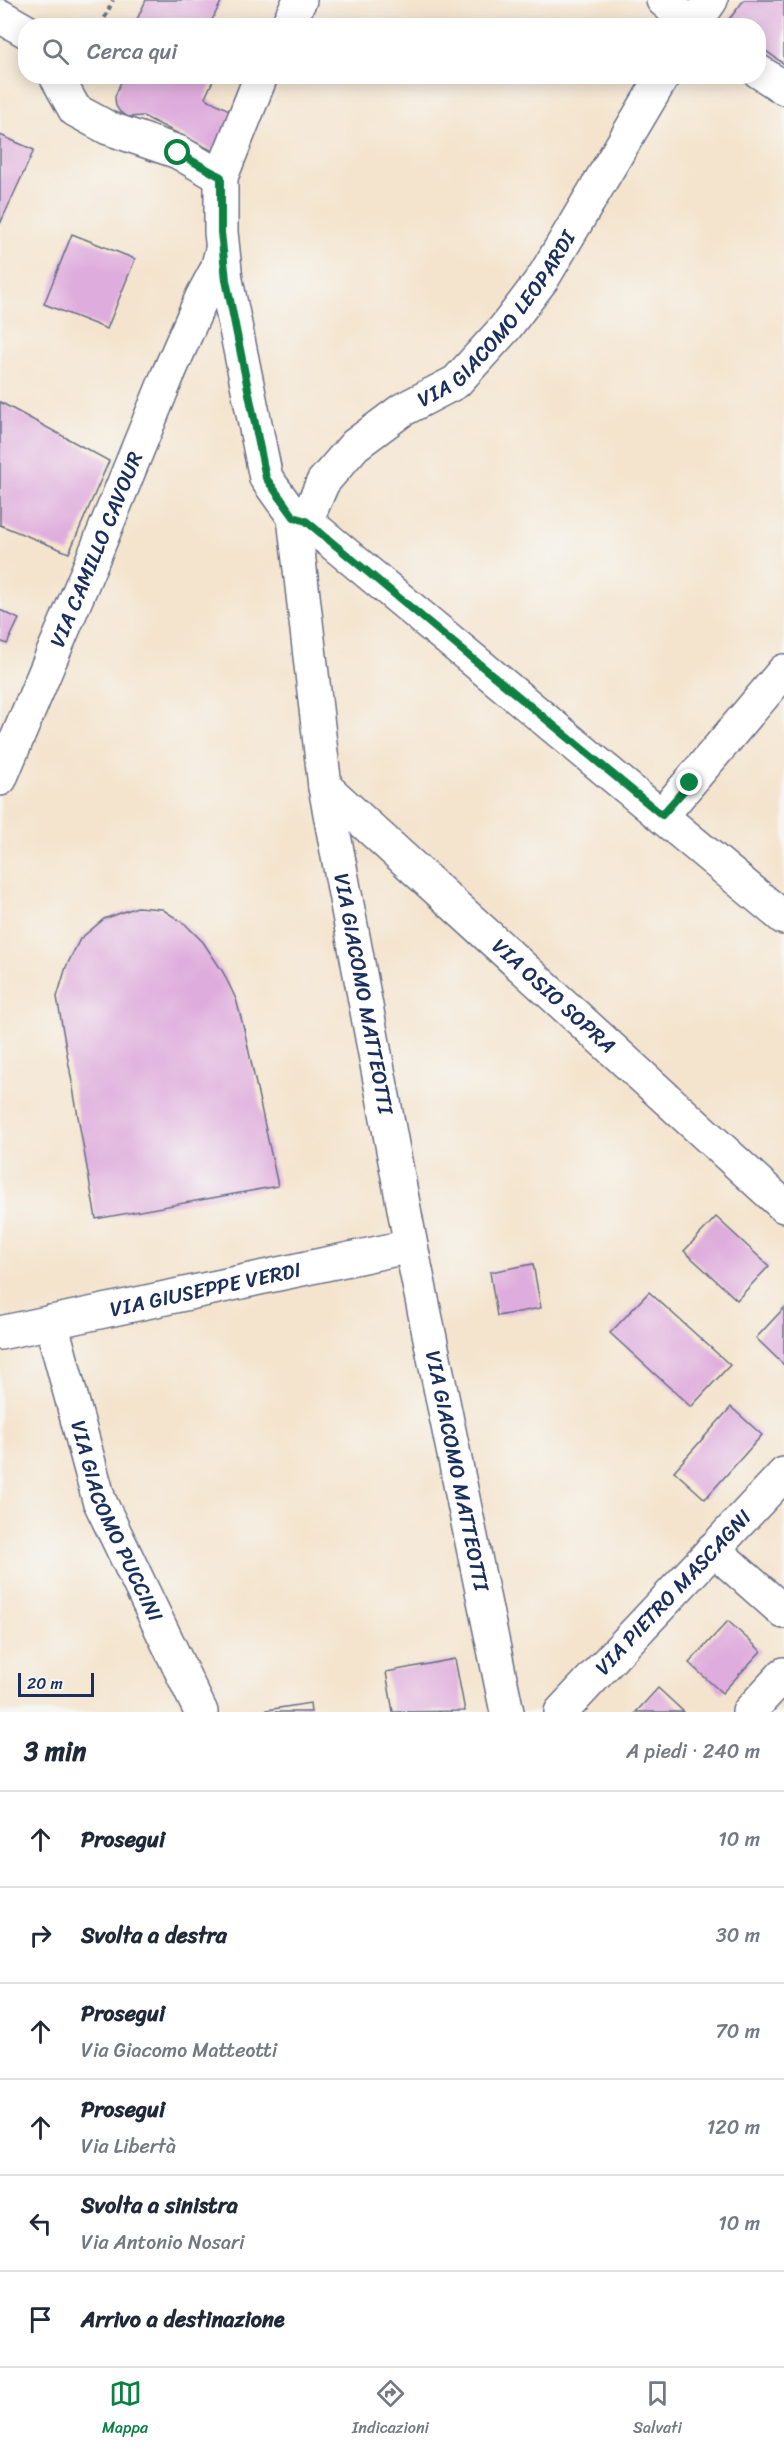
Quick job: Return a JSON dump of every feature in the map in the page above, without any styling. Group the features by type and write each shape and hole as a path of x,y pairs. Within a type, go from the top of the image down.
{"street":[{"path":"290,18 300,0"},
{"path":"663,0 684,18"},
{"path":"699,18 711,0"},
{"path":"0,16 18,26"},
{"path":"766,76 784,88"},
{"path":"60,84 75,110 108,128 178,153 221,177"},
{"path":"224,264 221,177 258,84"},
{"name":"VIA GIACOMO LEOPARDI","path":"300,519 323,482 355,445 402,410 456,382 505,328 543,278 658,84"},
{"name":"VIA GIACOMO MATTEOTTI","path":"224,264 266,478 300,519 325,787 411,1246 507,1712"},
{"name":"VIA CAMILLO CAVOUR","path":"0,779 192,318 217,269 224,264"},
{"path":"192,318 207,314 222,315 235,326"},
{"path":"300,519 662,815 784,918"},
{"path":"662,815 784,671"},
{"name":"VIA OSIO SOPRA","path":"325,787 784,1206"},
{"name":"VIA GIUSEPPE VERDI","path":"0,1333 411,1246"},
{"name":"VIA GIACOMO PUCCINI","path":"51,1322 99,1500 201,1712"},
{"name":"VIA PIETRO MASCAGNI","path":"561,1712 784,1474"},
{"path":"713,1549 784,1612"},
{"path":"749,1712 784,1674"}],"path":[{"path":"105,18 113,0"}],"building":[{"path":"146,0 222,0 213,18 138,18"},
{"path":"744,0 784,0 784,64 766,51 766,18 730,18"},
{"path":"120,84 211,84 205,98 233,112 215,152 143,116 128,117 116,106 115,97"},
{"path":"0,135 34,150 0,224"},
{"path":"72,234 135,259 107,329 44,304"},
{"path":"0,402 109,461 69,553 0,525"},
{"path":"0,610 19,619 7,644 0,641"},
{"path":"137,907 162,909 185,924 203,942 223,972 236,999 244,1029 278,1186 96,1219 57,997 66,967 80,939 104,919"},
{"path":"716,1217 769,1266 737,1300 684,1251"},
{"path":"533,1264 541,1308 497,1316 490,1272"},
{"path":"649,1292 730,1365 691,1407 610,1333"},
{"path":"784,1308 784,1365 756,1338"},
{"path":"731,1407 762,1435 705,1499 674,1471"},
{"path":"728,1621 761,1651 722,1693 689,1663"},
{"path":"455,1659 465,1711 393,1712 386,1672"},
{"path":"658,1688 684,1712 636,1712"},
{"path":"310,1703 311,1712 267,1712 267,1710"}],"route":[{"path":"178,153 221,177 221,232 226,280 266,478 294,517 306,521 662,815 690,783"}]}
